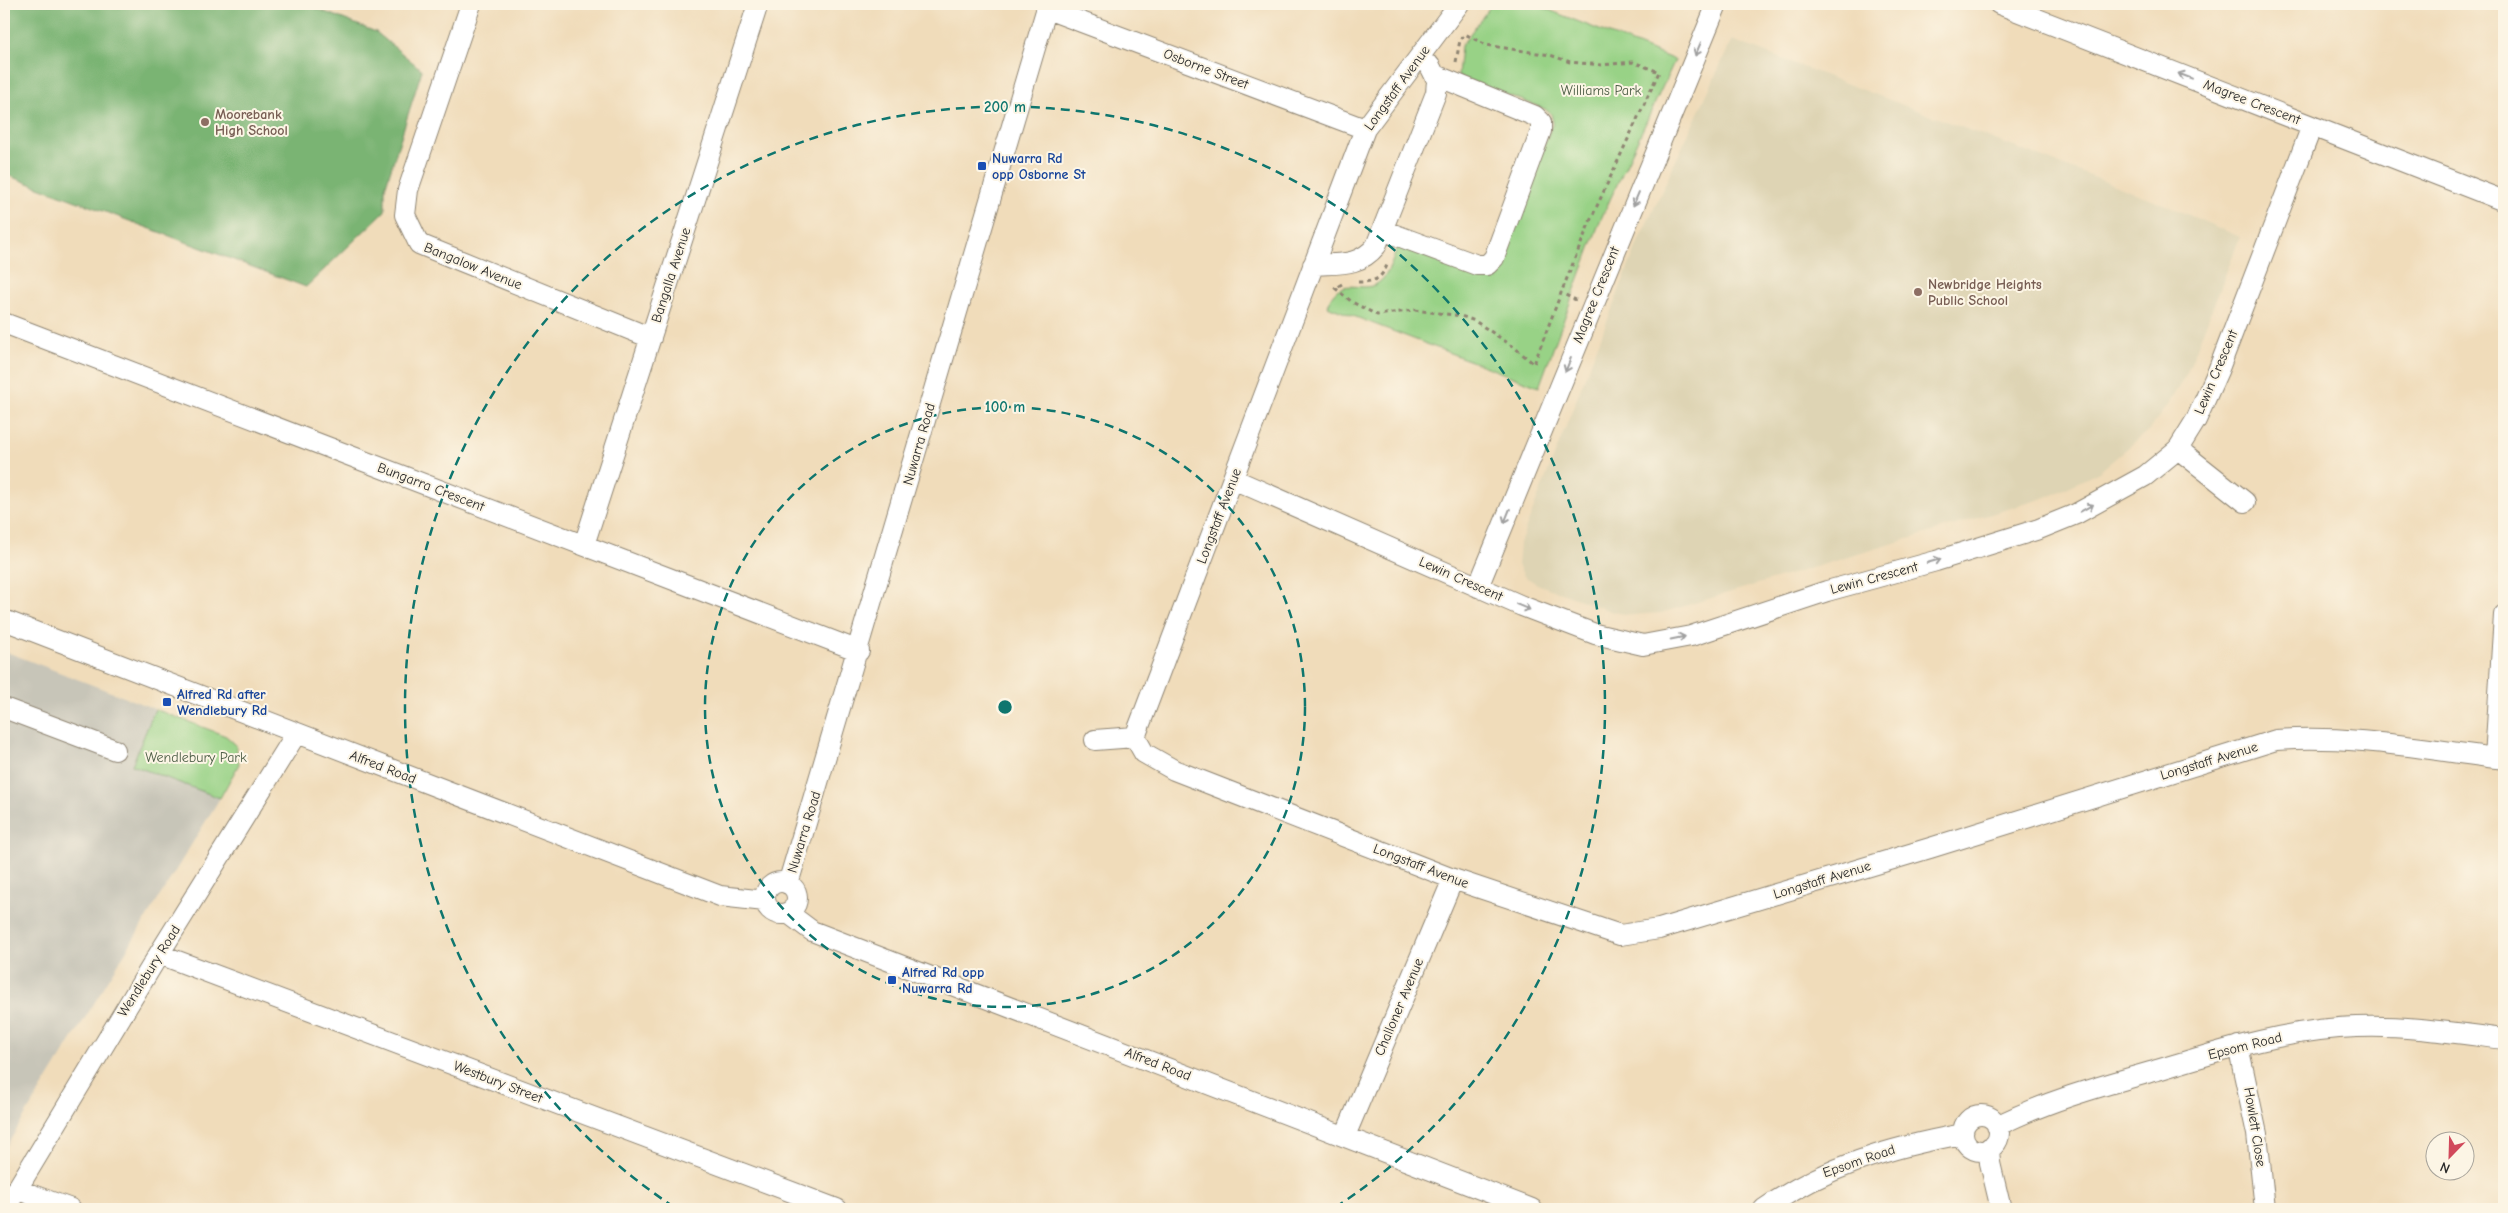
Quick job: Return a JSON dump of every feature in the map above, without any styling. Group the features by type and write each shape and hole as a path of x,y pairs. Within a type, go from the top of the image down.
{"street":[{"name":"Bangalow Avenue","path":"472,4 408,190 405,214 419,244 650,338"},
{"name":"Bangalla Avenue","path":"584,545 758,4"},
{"name":"Longstaff Avenue","path":"1459,4 1365,129 1135,737 1144,753 1174,770 1453,879 1620,935 1659,929 1687,921 1930,848 2276,740 2313,737 2345,739 2500,759"},
{"name":"Magree Crescent","path":"1478,587 1717,4"},
{"name":"Magree Crescent","path":"1999,4 2504,201"},
{"name":"Osborne Street","path":"1047,6 1365,129"},
{"name":"Nuwarra Road","path":"788,884 859,651 1047,6"},
{"path":"1390,233 1477,265 1487,265 1494,258 1541,131 1541,122 1535,116 1444,79 1421,54"},
{"path":"1313,265 1353,262 1366,258 1390,233 1436,93 1437,80 1444,79"},
{"name":"Lewin Crescent","path":"1233,478 1478,587 1595,634 1643,645 1691,636 1827,591 1936,561 2039,529 2076,514 2146,476 2178,449 2196,420 2218,371 2312,126"},
{"name":"Bungarra Crescent","path":"4,323 859,651"},
{"path":"2178,449 2245,502"},
{"path":"2500,759 2504,615"},
{"name":"Alfred Road","path":"4,620 720,896 765,901"},
{"path":"4,708 115,750"},
{"name":"Wendlebury Road","path":"5,1209 158,954 296,734"},
{"path":"1096,740 1135,737"},
{"name":"Challoner Avenue","path":"1345,1136 1453,879"},
{"path":"783,882 796,891 796,906 788,913 774,913 765,901 766,891 773,884 783,882"},
{"name":"Alfred Road","path":"788,913 812,931 1532,1209"},
{"name":"Westbury Street","path":"158,954 837,1209"},
{"name":"Epsom Road","path":"1997,1126 2017,1116 2078,1094 2238,1046 2276,1037 2357,1027 2440,1031 2504,1039"},
{"name":"Howlett Close","path":"2238,1046 2257,1134 2265,1209"},
{"path":"1989,1148 1973,1149 1965,1141 1963,1134 1968,1120 1978,1115 1990,1117 1997,1126 1998,1136 1989,1148 2001,1209"},
{"name":"Epsom Road","path":"1764,1209 1787,1202 1820,1174 1913,1143 1963,1134"},
{"path":"16,1189 71,1209"}],"path":[{"path":"1345,282 1335,288 1369,313 1384,315 1415,310 1461,316 1489,328 1534,364 1592,219 1659,72 1633,62 1602,65 1570,62 1550,55 1486,45 1465,34 1460,40 1444,79"},
{"path":"1352,282 1376,280 1384,274 1390,233"},
{"path":"1561,293 1592,306"}],"shaded area":[{"name":"Newbridge Heights Public School","path":"1732,40 2156,201 2240,237 2187,373 2149,430 2099,472 2052,495 2028,503 1661,613 1633,615 1613,612 1537,584 1524,576 1518,565 1520,543 1639,240"},
{"path":"4,651 155,709 133,765 220,798 4,1150"}],"green space":[{"name":"Moorebank High School","path":"4,4 305,4 376,32 422,70 385,188 385,211 306,287 4,174"},
{"name":"Williams Park","path":"1492,4 1534,4 1675,60 1600,221 1539,387 1327,306 1332,296 1344,287 1371,286 1382,280 1398,246 1493,281 1553,122 1551,114 1545,109 1458,76 1461,46"},
{"name":"Wendlebury Park","path":"155,709 226,736 236,745 239,764 220,798 132,765"}],"place":[{"name":"Moorebank High School","path":"205,122"},
{"name":"Nuwarra Rd opp Osborne St","path":"982,166"},
{"name":"Newbridge Heights Public School","path":"1918,292"},
{"name":"Alfred Rd after Wendlebury Rd","path":"167,702"},
{"name":"Alfred Rd opp Nuwarra Rd","path":"892,980"}]}
